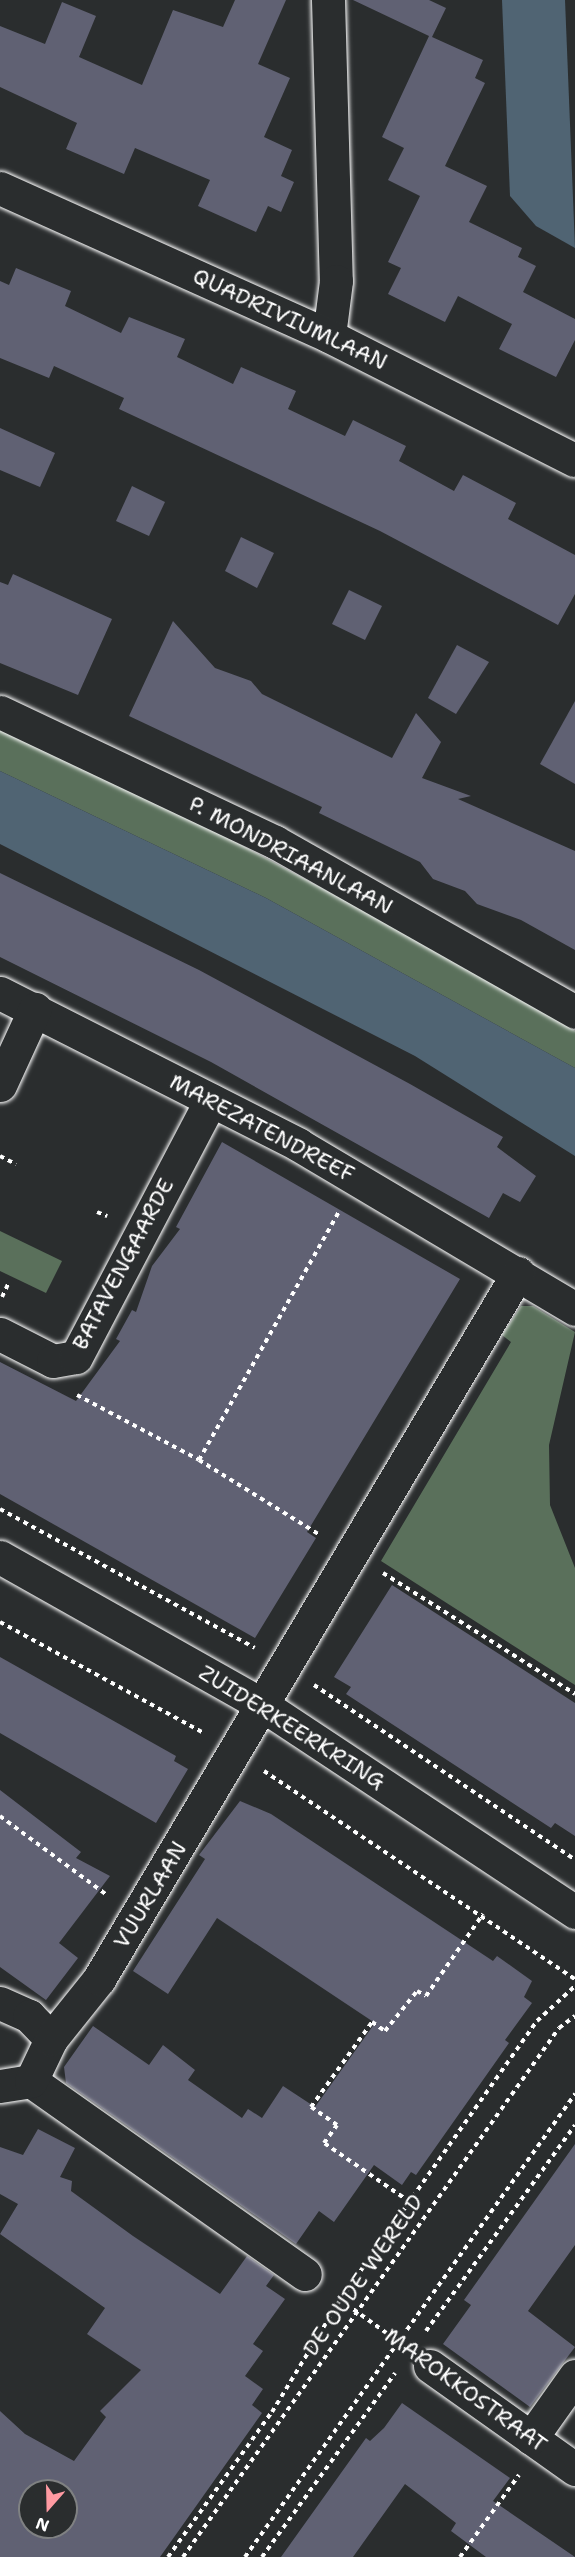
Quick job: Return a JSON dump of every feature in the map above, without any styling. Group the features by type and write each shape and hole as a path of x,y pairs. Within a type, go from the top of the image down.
{"street":[{"path":"328,0 336,281 329,336"},
{"name":"QUADRIVIUMLAAN","path":"0,188 329,336 575,460"},
{"name":"P. MONDRIAANLAAN","path":"0,712 275,842 575,1012"},
{"name":"MAREZATENDREEF","path":"0,993 211,1100 358,1180 575,1309"},
{"path":"0,1084 35,1009"},
{"name":"BATAVENGAARDE","path":"0,1334 61,1359 76,1357 211,1100"},
{"path":"261,1704 338,1546 518,1274"},
{"name":"ZUIDERKEERKRING","path":"0,1557 261,1704 575,1912"},
{"name":"VUURLAAN","path":"261,1704 99,1979 16,2084 305,2274"},
{"path":"0,2003 29,2016 51,2039"},
{"name":"MAROKKOSTRAAT","path":"430,2366 575,2469"},
{"path":"536,2441 575,2376"}],"path":[{"path":"0,1156 16,1164"},
{"path":"199,1460 358,1180"},
{"path":"0,1302 9,1284"},
{"path":"61,1359 77,1395 199,1460 575,1694"},
{"path":"330,1528 338,1546"},
{"path":"318,1548 338,1546"},
{"path":"0,1622 126,1686 234,1752 483,1914 575,1979"},
{"path":"258,1649 264,1639"},
{"path":"0,1815 137,1918"},
{"path":"410,2202 324,2143 337,2125 311,2107 372,2022 385,2031 417,1991 426,1996 483,1914"},
{"path":"168,2557 537,2020 575,1986"},
{"name":"DE OUDE WERELD","path":"183,2557 559,2028 575,2016"},
{"path":"245,2557 575,2094"},
{"name":"MAROKKOSTRAAT","path":"357,2312 430,2366"},
{"path":"460,2557 536,2441"}],"green space":[{"path":"0,726 189,817 467,966 575,1031 575,1068 266,898 0,771"},
{"path":"0,1231 62,1261 46,1293 0,1271"},
{"path":"521,1306 533,1306 575,1332 549,1445 550,1505 575,1568 575,1685 381,1561 511,1342 502,1335"}],"water":[{"path":"502,0 565,0 575,248 536,226 510,196"},
{"path":"0,771 266,898 575,1068 575,1156 415,1056 0,844"}],"building":[{"path":"235,0 286,0 258,64 290,78 264,137 292,150 281,176 294,182 281,212 268,206 256,232 198,206 210,180 135,148 124,174 66,149 77,123 0,87 0,26 45,44 62,2 96,16 79,57 142,85 173,10 223,27"},
{"path":"353,0 429,0 446,8 432,37 483,60 475,78 485,83 445,166 487,186 469,222 522,248 518,257 536,266 523,292 575,319 575,340 556,377 499,349 512,324 458,296 445,322 388,294 401,268 388,262 420,196 388,180 404,148 382,137 429,36"},
{"path":"16,268 71,291 65,306 121,333 129,317 185,339 177,357 233,384 241,367 296,391 288,409 345,436 353,420 406,446 399,461 454,491 463,475 516,503 508,519 575,555 575,594 558,625 380,531 119,409 124,398 54,366 49,378 0,358 0,281 9,285"},
{"path":"0,428 55,453 40,487 0,470"},
{"path":"132,486 165,502 149,536 116,521"},
{"path":"241,537 274,553 257,588 225,571"},
{"path":"13,574 112,619 78,695 0,663 0,582 8,585"},
{"path":"349,590 382,606 365,640 332,624"},
{"path":"173,621 215,668 251,681 262,694 392,758 416,713 441,742 422,778 471,796 458,799 575,851 575,950 521,920 477,904 465,891 433,879 420,862 319,813 322,807 129,716"},
{"path":"457,645 489,662 456,714 428,698"},
{"path":"575,701 575,784 540,764"},
{"path":"0,873 199,970 410,1084 503,1137 497,1147 536,1176 520,1202 503,1193 489,1218 211,1062 0,957"},
{"path":"222,1142 460,1279 307,1532 316,1538 255,1638 0,1494 0,1362 76,1401 120,1341 116,1339 132,1310 136,1312 152,1266 180,1229 176,1227"},
{"path":"392,1585 575,1703 575,1836 555,1823 551,1828 346,1694 351,1687 334,1677"},
{"path":"0,1657 176,1756 174,1761 188,1769 156,1823 0,1733"},
{"path":"0,1790 81,1852 76,1858 110,1876 59,1943 78,1958 46,2000 0,1967"},
{"path":"240,1801 271,1814 493,1961 497,1956 532,1981 524,1997 532,2003 505,2040 509,2043 416,2175 411,2172 402,2185 374,2165 334,2222 319,2211 296,2244 66,2083 64,2067 93,2026 149,2065 163,2045 195,2070 188,2080 242,2118 248,2109 262,2118 283,2086 315,2107 375,2023 217,1918 168,1994 133,1971 205,1859 199,1855"},
{"path":"38,2129 75,2148 60,2177 72,2181 71,2191 133,2236 220,2294 247,2256 274,2275 266,2286 285,2299 253,2344 263,2351 245,2376 263,2389 252,2405 262,2413 160,2557 0,2557 0,2411 25,2434 74,2461 106,2417 100,2411 141,2370 87,2334 105,2308 0,2234 18,2204 0,2194 0,2147 23,2155"},
{"path":"575,2144 575,2245 528,2311 575,2347 530,2407 443,2344 471,2305 464,2300"},
{"path":"402,2403 510,2478 493,2501 575,2557 486,2557 451,2531 456,2523 405,2484 353,2557 281,2557 366,2438 370,2441 384,2428"}]}
